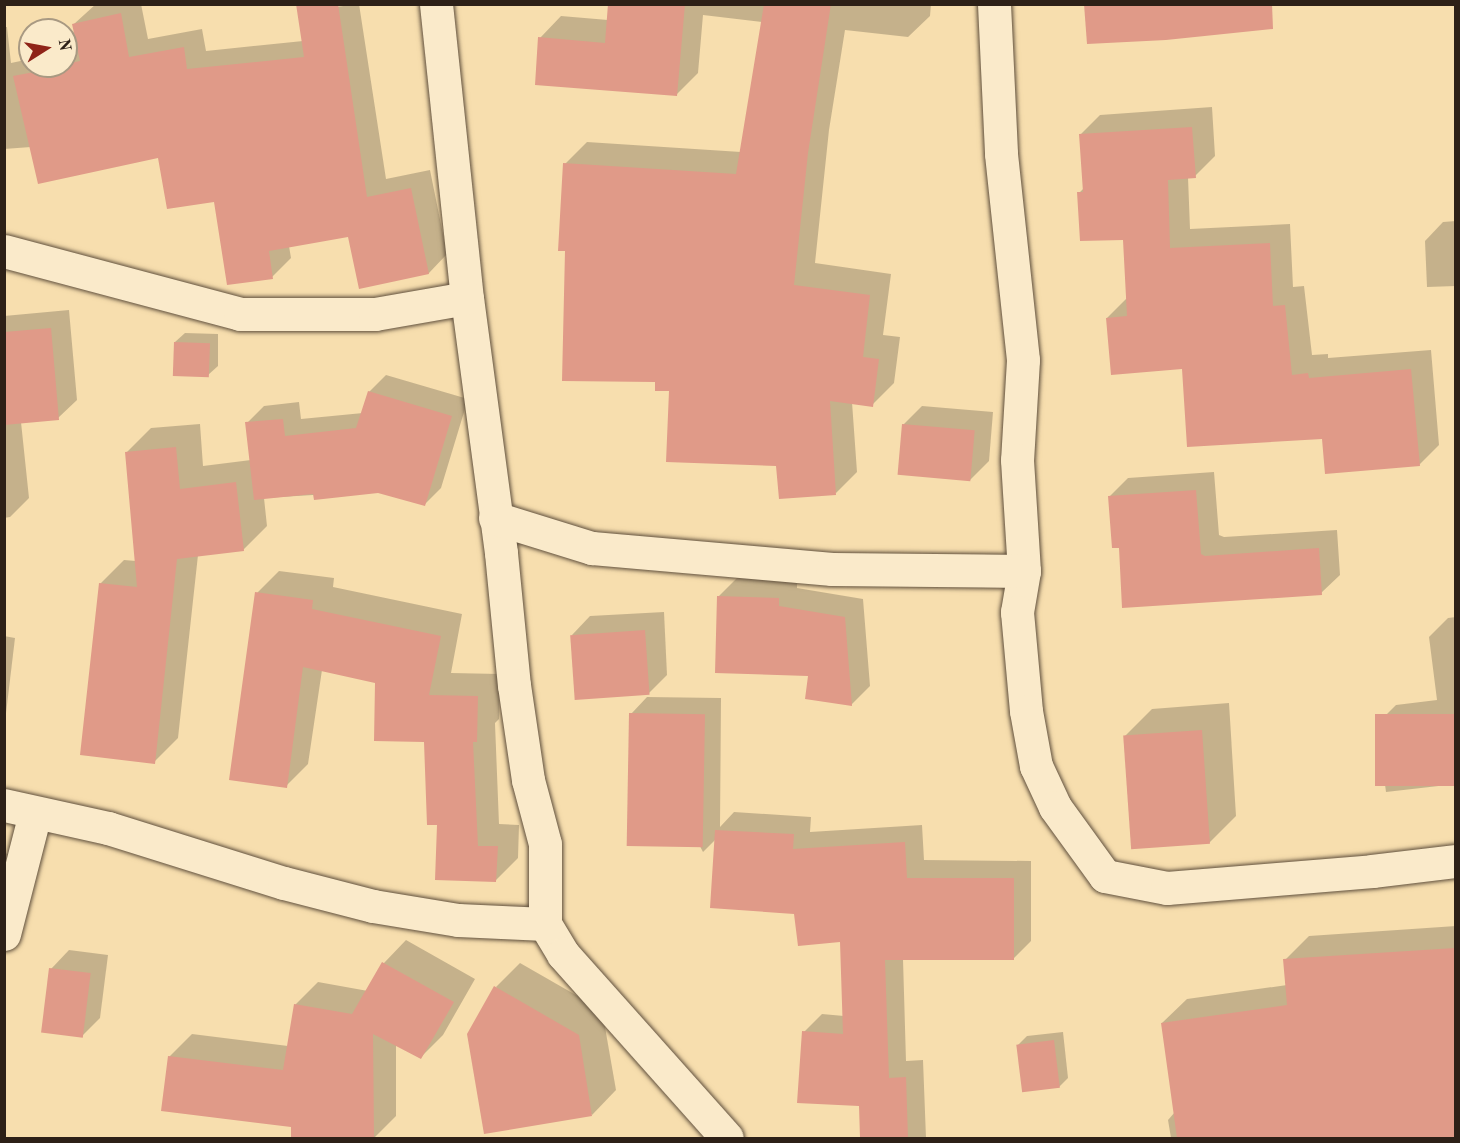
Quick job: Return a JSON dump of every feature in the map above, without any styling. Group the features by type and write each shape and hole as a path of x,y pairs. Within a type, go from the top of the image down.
{"street":[{"path":"436,4 467,298 528,780 545,844 545,924 563,954 727,1138"},
{"path":"994,4 1001,154 1023,360 1017,460 1024,571 1017,612 1026,711 1036,766 1055,807 1105,876 1167,888 1372,872 1455,861"},
{"path":"4,251 240,314 375,314 467,298"},
{"path":"495,518 592,548 832,569 1024,571"},
{"path":"4,934 20,809 108,828 284,884 373,906 458,920 545,924"}],"path":[{"path":"4,95 4,133"}],"building":[{"path":"296,4 338,4 367,197 411,188 429,274 359,289 348,237 269,251 273,279 227,285 214,202 167,209 158,158 38,184 13,76 18,75 18,78 78,78 78,61 80,61 78,23 121,13 129,57 184,47 187,69 304,57"},
{"path":"608,4 685,4 677,96 535,85 538,37 605,43"},
{"path":"764,4 831,4 808,153 794,285 870,295 863,357 879,359 873,407 830,401 836,495 779,499 776,466 666,462 669,391 655,391 655,382 562,381 565,251 558,251 563,163 736,174"},
{"path":"1084,4 1272,4 1273,29 1166,40 1087,44"},
{"path":"1192,127 1196,178 1168,180 1170,248 1270,243 1273,306 1285,305 1292,375 1308,373 1309,378 1411,369 1420,466 1325,474 1322,439 1187,447 1182,369 1111,375 1106,318 1127,316 1123,240 1080,241 1077,192 1083,192 1079,134"},
{"path":"51,328 59,420 4,425 4,332"},
{"path":"174,342 210,343 209,377 173,376"},
{"path":"368,391 452,416 425,506 378,493 314,500 313,494 254,500 245,422 283,419 285,436 356,428"},
{"path":"902,424 975,430 970,481 898,475"},
{"path":"176,447 180,489 236,482 244,551 177,559 155,764 80,755 99,583 137,587 125,452"},
{"path":"1196,490 1201,554 1205,556 1319,548 1322,595 1122,608 1119,548 1112,548 1108,496"},
{"path":"255,592 313,600 312,609 441,636 429,695 478,696 477,742 473,742 478,846 498,846 496,882 435,880 437,825 427,825 424,742 374,741 375,683 303,667 287,788 229,780"},
{"path":"717,596 779,598 779,606 845,617 852,706 805,699 808,676 715,673"},
{"path":"645,630 650,695 575,700 570,635"},
{"path":"629,713 705,714 703,847 627,846"},
{"path":"1375,714 1455,714 1455,786 1375,786"},
{"path":"1202,730 1210,844 1131,849 1123,736"},
{"path":"715,830 794,834 793,849 905,842 907,878 1014,878 1014,960 885,960 889,1078 906,1077 908,1138 860,1138 859,1106 797,1103 802,1031 843,1034 840,942 798,946 794,914 710,908"},
{"path":"1455,948 1455,1138 1177,1138 1161,1023 1287,1005 1283,959"},
{"path":"382,962 454,1002 421,1059 373,1034 374,1138 291,1138 291,1127 161,1111 168,1056 283,1070 294,1004 352,1014"},
{"path":"49,968 91,973 83,1038 41,1033"},
{"path":"494,986 579,1035 592,1116 484,1134 467,1034"},
{"path":"1054,1040 1060,1088 1022,1092 1016,1045"}]}
